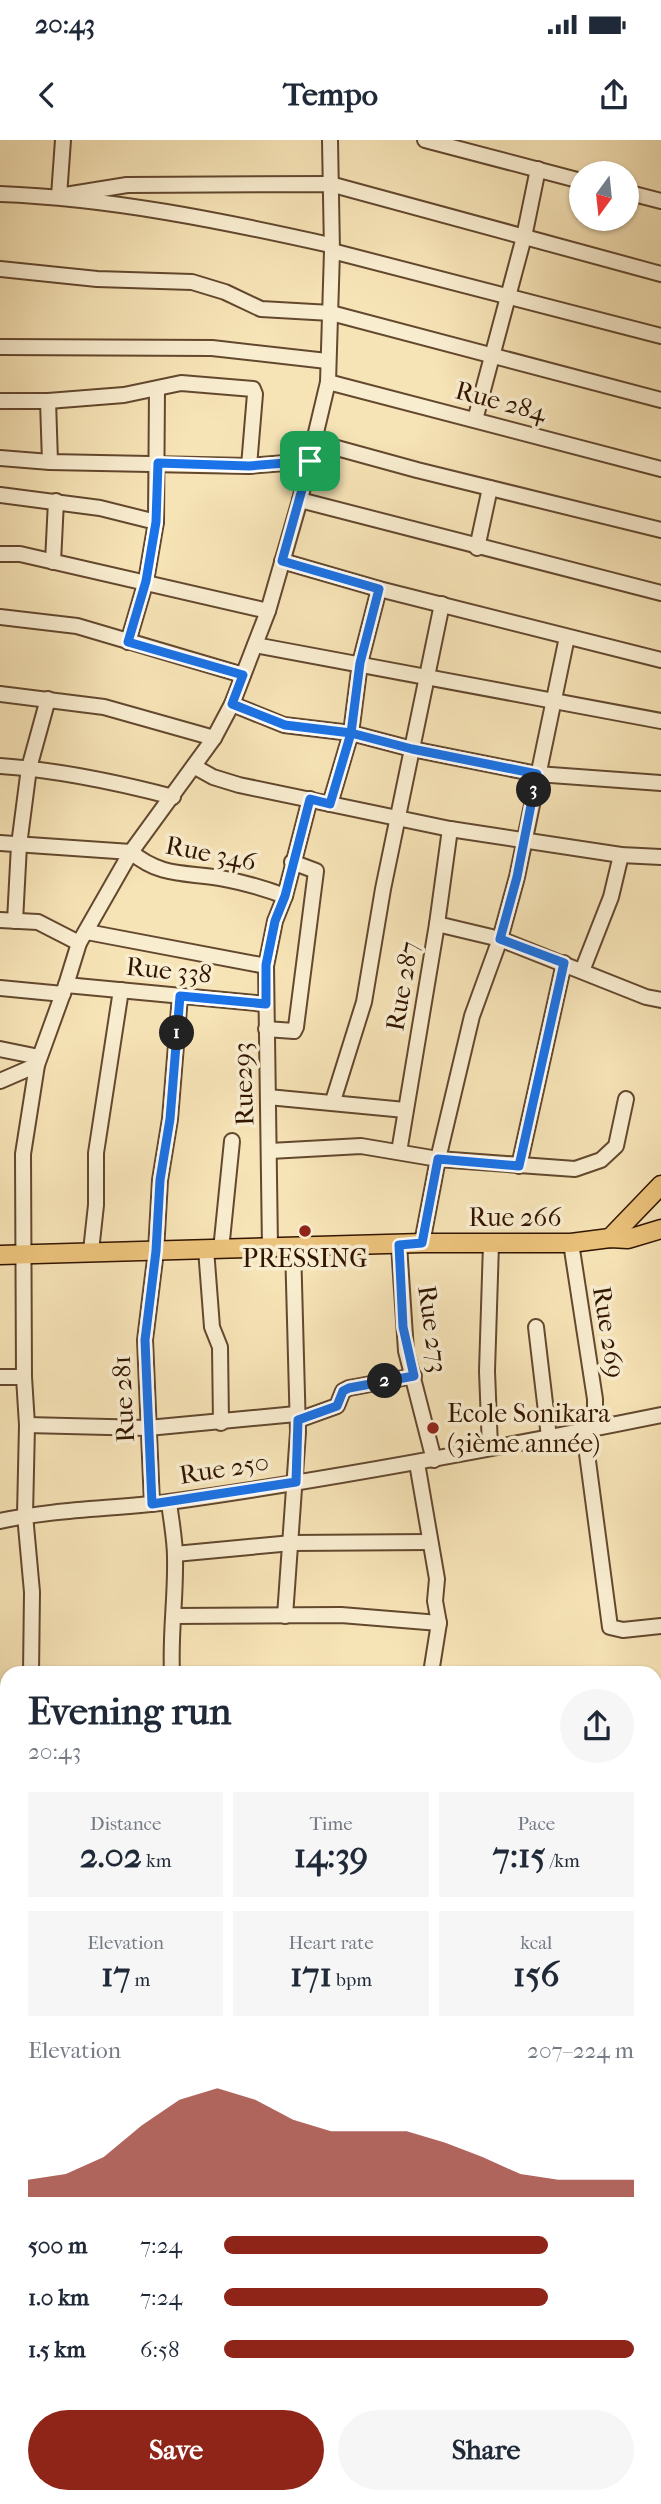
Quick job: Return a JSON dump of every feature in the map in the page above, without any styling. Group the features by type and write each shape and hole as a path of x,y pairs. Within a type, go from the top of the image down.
{"main road":[{"path":"603,1241 661,1185"},
{"name":"Rue 266","path":"0,1255 422,1243 570,1243 628,1239 661,1229"}],"street":[{"path":"59,196 63,140"},
{"path":"32,1666 32,1592 25,1516 27,1425 24,1377 23,1154 38,1061 83,938 98,907 131,852 214,738 232,704 268,611 300,500 328,382 331,313 330,140"},
{"path":"425,140 569,177"},
{"path":"475,420 524,237 538,169"},
{"path":"59,196 127,185 330,184 661,274"},
{"path":"0,194 59,196 219,220 331,248 507,299 661,336"},
{"path":"639,195 661,201"},
{"path":"0,268 97,279 192,282 225,292 261,309 331,313 661,400"},
{"path":"0,347 212,348 327,361"},
{"name":"Rue 284","path":"328,382 661,469"},
{"path":"0,401 48,401 157,389 181,383 253,389 255,394 249,466"},
{"path":"128,642 146,581 156,522 157,389"},
{"path":"48,401 50,462"},
{"path":"315,442 661,530"},
{"path":"0,458 50,462 249,466 310,461"},
{"path":"477,548 490,488"},
{"path":"0,495 100,508 156,522"},
{"path":"300,500 477,548 661,593"},
{"path":"53,562 56,501"},
{"path":"0,554 20,554 268,611"},
{"path":"282,561 379,589 661,660"},
{"path":"330,804 351,733 360,663 379,589"},
{"path":"333,1101 364,1002 383,889 442,604"},
{"path":"0,617 77,626 243,675"},
{"path":"422,1243 438,1159 472,1016 500,939 525,840 567,637"},
{"path":"255,645 661,721"},
{"path":"0,694 104,707 214,738"},
{"path":"48,699 29,768 7,921 37,922 83,938 266,965"},
{"path":"232,704 285,725 351,733 412,749 537,774 661,783"},
{"path":"0,766 29,768 123,784 173,797"},
{"path":"195,767 213,777 239,785 450,829 621,855 661,857"},
{"name":"Rue293","path":"270,1247 266,965 275,921 285,896 310,799"},
{"name":"Rue 287","path":"398,1152 438,924 450,829"},
{"path":"0,843 131,852"},
{"name":"Rue 346","path":"131,852 147,865 176,875 248,883 285,896"},
{"path":"582,971 611,897 621,855"},
{"path":"266,1029 294,1031 298,1014 316,871 292,862"},
{"path":"438,924 500,939 646,997 661,1000"},
{"path":"519,1166 564,963"},
{"name":"Rue 338","path":"0,988 121,989 266,1004"},
{"path":"91,1251 96,1205 96,1153 121,989"},
{"name":"Rue 281","path":"152,1504 145,1340 156,1251 160,1180 170,1119 180,996"},
{"path":"0,1049 38,1061"},
{"path":"0,1081 38,1061"},
{"path":"268,1097 333,1101 405,1110"},
{"path":"270,1151 360,1146 438,1159 575,1169 601,1160 616,1146 626,1099"},
{"path":"221,1423 220,1347 212,1327 213,1250 232,1142"},
{"name":"Rue 269","path":"570,1243 595,1399 589,1429 610,1627 623,1630 661,1626"},
{"path":"490,1448 487,1371 491,1244"},
{"name":"Rue 273","path":"399,1245 403,1327 434,1460"},
{"path":"285,1616 296,1482 293,1247"},
{"path":"536,1327 549,1437"},
{"path":"27,1425 149,1429 297,1417 337,1406 343,1391 349,1388 414,1376"},
{"path":"0,1377 24,1377"},
{"name":"Rue 250","path":"0,1521 25,1516 169,1502 417,1463 661,1415"},
{"path":"417,1463 437,1579 435,1601 439,1623 432,1666"},
{"path":"169,1502 176,1554 174,1616 170,1631 172,1666"},
{"path":"176,1554 292,1543 346,1545 429,1542"},
{"path":"174,1616 341,1615 439,1623"}],"place":[{"name":"PRESSING","path":"305,1231"},
{"name":"Ecole Sonikara (3ième année)","path":"433,1428"}],"route":[{"path":"310,461 249,466 158,463 156,522 146,581 128,642 243,675 232,704 251,714 285,725 351,733 412,749 537,774 517,877 500,939 564,963 519,1166 438,1159 422,1243 399,1245 403,1327 406,1351 414,1376 349,1388 343,1391 341,1402 337,1406 298,1420 296,1482 152,1504 145,1340 156,1251 160,1180 170,1119 180,996 266,1004 266,965 275,921 285,896 310,799 330,804 351,733 360,663 379,589 282,561 310,461"}]}
